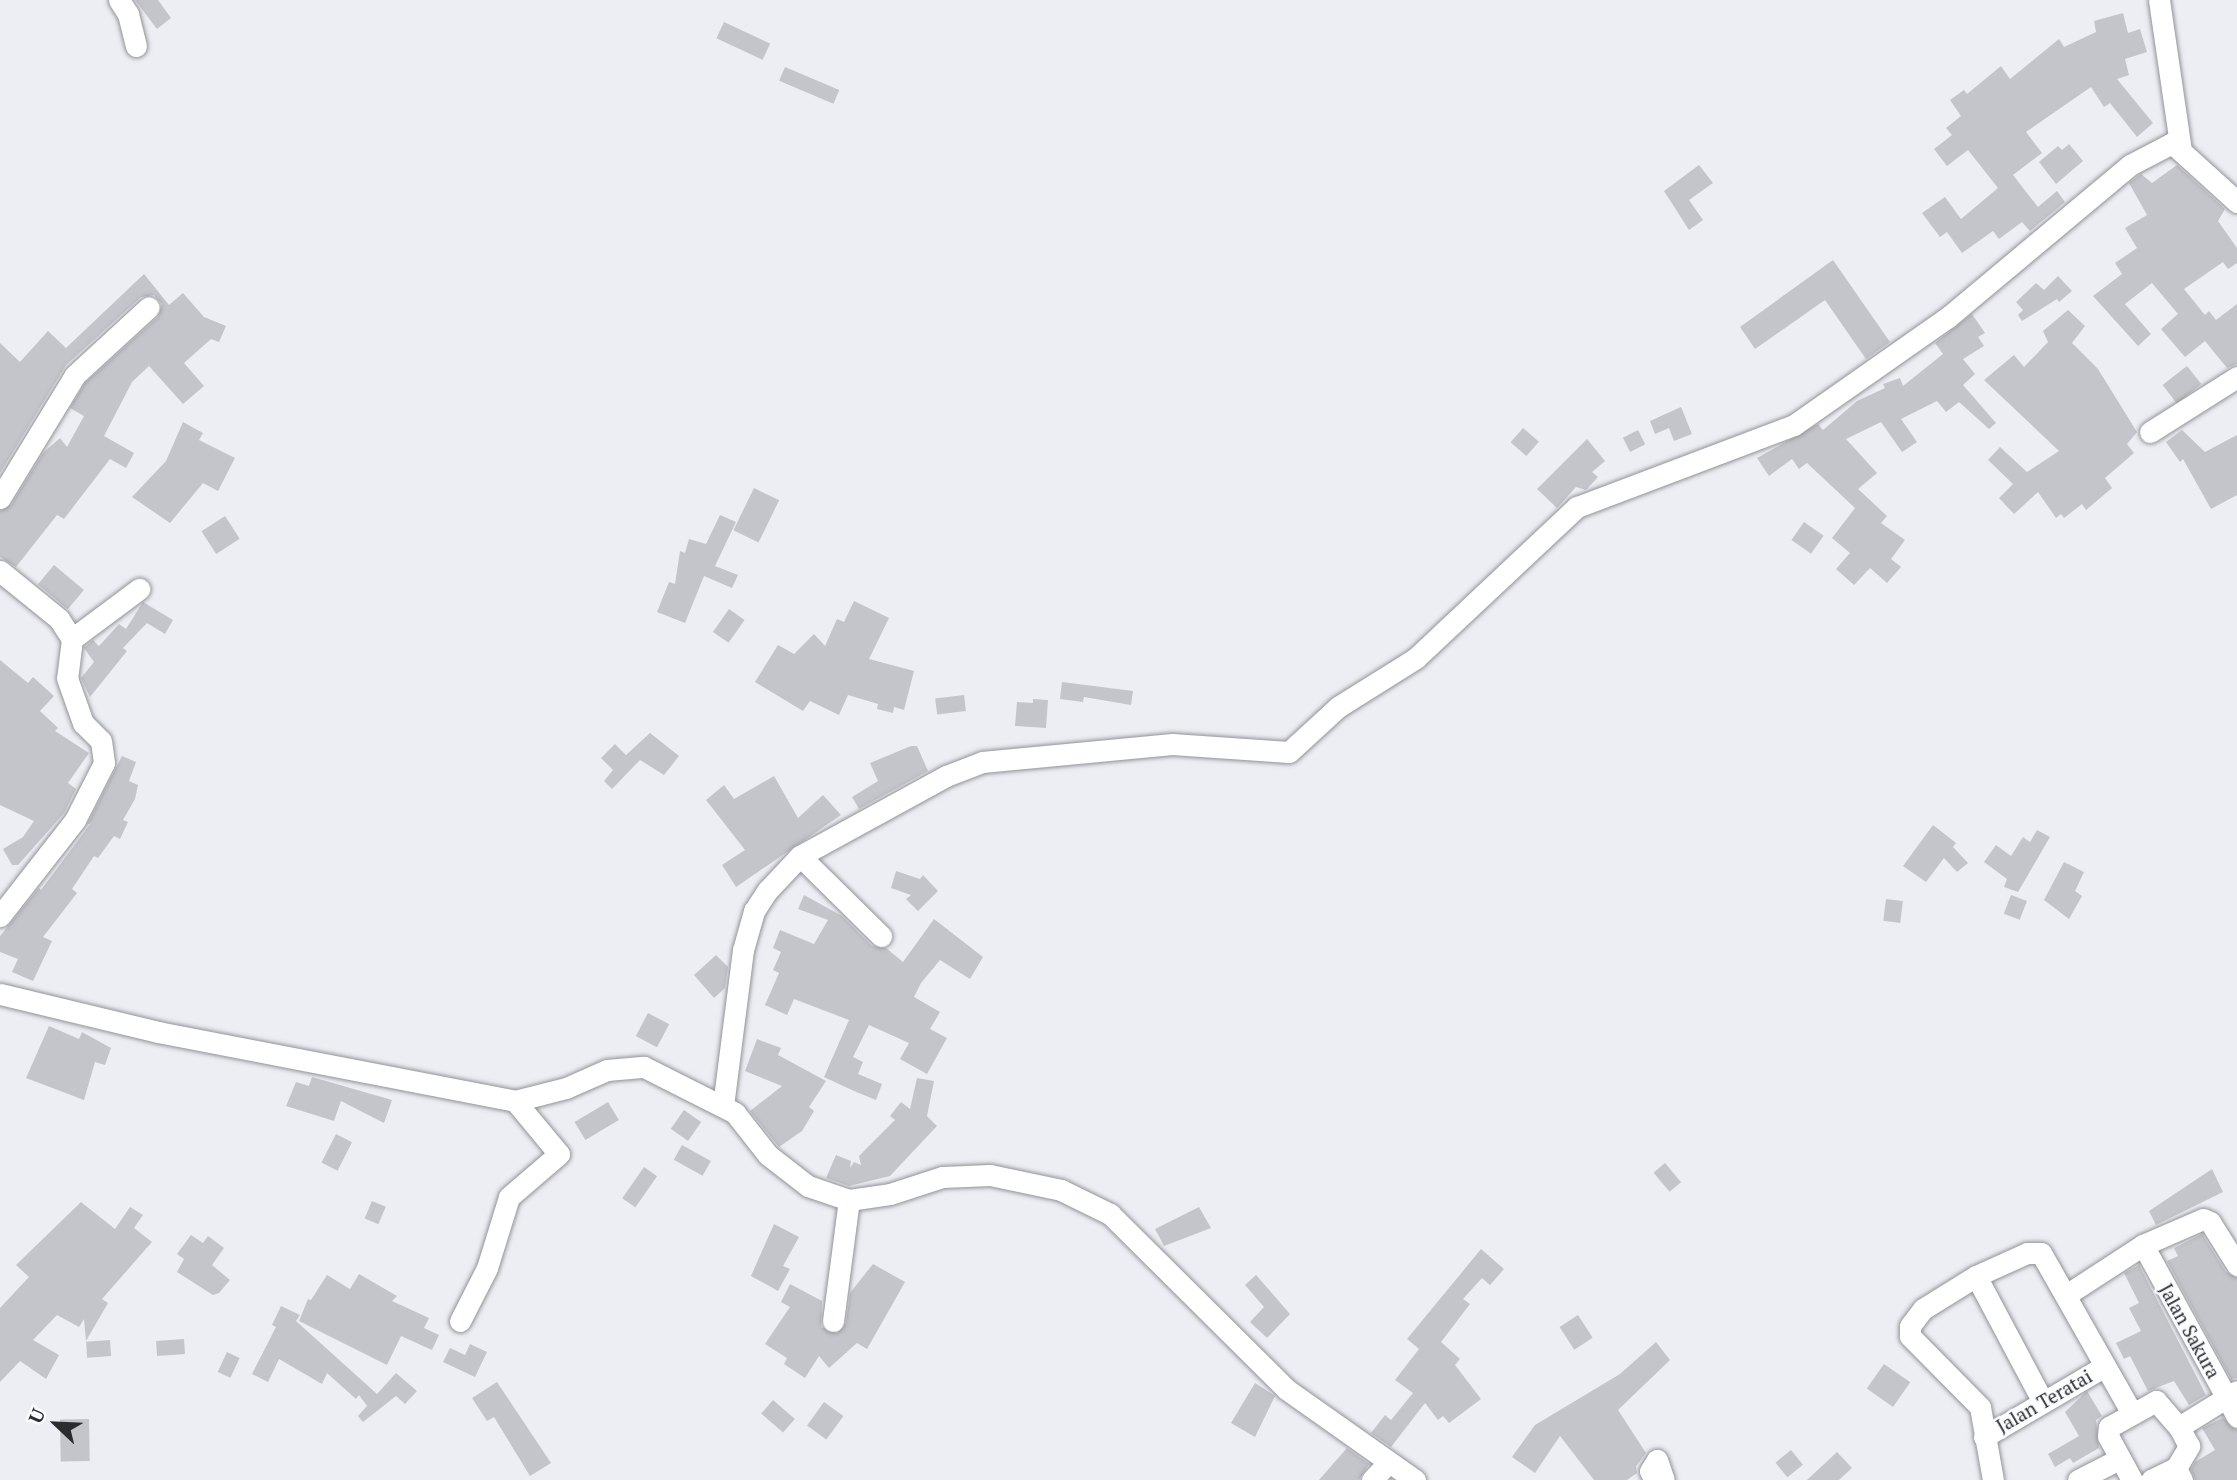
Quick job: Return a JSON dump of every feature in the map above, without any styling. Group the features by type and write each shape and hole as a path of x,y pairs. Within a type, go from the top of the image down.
{"street":[{"path":"118,0 128,14 135,46"},
{"path":"2159,0 2181,150"},
{"path":"723,1106 743,950 754,911 800,856 946,776 982,762 1172,744 1289,752 1338,707 1416,658 1577,507 1794,425 1947,318 2130,165 2172,143 2237,202"},
{"path":"0,498 75,375 149,307"},
{"path":"2150,432 2237,377"},
{"path":"0,570 59,619 72,639 67,678 83,723 101,741 104,763 75,820 0,916"},
{"path":"72,639 139,589"},
{"path":"800,856 881,936"},
{"path":"0,994 158,1032 516,1101 566,1088 607,1070 644,1067 735,1113 768,1155 808,1186 849,1200 890,1194 942,1177 990,1175 1061,1190 1111,1214 1286,1389 1387,1464 1415,1480"},
{"path":"460,1321 487,1268 509,1198 559,1154 516,1101"},
{"path":"833,1321 849,1200"},
{"path":"2066,1295 2143,1245 2203,1219 2210,1222 2237,1265"},
{"name":"Jalan Sakura","path":"2143,1245 2232,1394 2237,1417"},
{"path":"1993,1480 1984,1437 1984,1416 1974,1399 1910,1336 1910,1326 1923,1309 1976,1276 2035,1251 2045,1258 2132,1413"},
{"path":"1976,1276 2043,1402"},
{"name":"Jalan Teratai","path":"1984,1437 2105,1366"},
{"path":"2179,1427 2232,1394"},
{"path":"2132,1480 2107,1431 2132,1413 2156,1401 2179,1427 2189,1446 2179,1474 2151,1480"},
{"path":"2078,1480 2119,1459"},
{"path":"1655,1480 1650,1471 1657,1460 1664,1480"},
{"path":"1372,1480 1387,1464"}],"building":[{"path":"135,0 158,0 171,18 157,29"},
{"path":"2123,13 2128,33 2140,29 2147,52 2125,59 2129,75 2117,79 2153,123 2137,137 2110,103 2104,107 2091,87 2026,132 2042,153 2013,175 2038,207 2057,191 2065,202 2030,231 2022,222 1999,239 1993,231 1962,253 1947,232 1940,237 1922,213 1945,197 1961,219 1998,188 1968,150 1947,166 1934,149 1952,135 1946,128 1961,116 1950,100 1964,90 1967,94 2001,66 2010,79 2059,39 2064,47 2096,32 2094,21"},
{"path":"724,22 770,44 763,60 716,38"},
{"path":"785,67 839,90 833,104 779,81"},
{"path":"2069,144 2083,161 2056,184 2039,162 2058,146 2062,150"},
{"path":"1699,165 1713,183 1689,200 1703,220 1689,230 1664,191"},
{"path":"2177,165 2225,209 2218,221 2237,248 2237,263 2228,269 2223,262 2184,289 2205,315 2209,311 2216,320 2237,304 2237,364 2227,368 2205,341 2185,357 2161,329 2178,314 2152,283 2125,304 2151,334 2138,346 2093,296 2122,274 2115,263 2137,248 2125,228 2147,215 2129,183 2141,174 2152,183"},
{"path":"1833,260 1890,342 1866,359 1825,300 1755,349 1740,327"},
{"path":"144,274 169,305 183,293 204,317 226,326 219,342 211,339 184,363 204,386 183,404 149,366 132,382 104,436 134,453 126,468 110,459 64,519 57,515 16,567 0,557 0,511 11,505 43,453 60,438 67,447 84,416 70,408 85,383 158,317 162,304 154,295 141,297 66,365 0,473 0,343 20,362 48,331 66,348"},
{"path":"2058,276 2072,291 2059,302 2057,299 2022,321 2018,315 2023,310 2016,302 2036,283 2044,290"},
{"path":"2068,310 2085,326 2072,343 2098,369 2137,432 2127,444 2134,453 2105,478 2112,488 2086,510 2082,504 2064,518 2061,514 2056,518 2038,492 2014,514 1999,498 2013,484 1988,460 2000,447 2027,472 2059,451 1984,380 2014,355 2024,367 2048,342 2043,331"},
{"path":"1972,314 1985,333 1978,337 1984,346 1963,359 1975,374 1963,385 1996,423 1989,429 1959,402 1946,412 1937,401 1901,419 1917,442 1902,452 1881,422 1846,439 1877,473 1858,489 1887,516 1881,523 1905,540 1891,559 1901,567 1887,583 1870,568 1854,585 1836,569 1850,553 1832,538 1855,508 1807,463 1799,469 1792,459 1769,476 1757,458 1818,424 1823,430 1857,401 1885,388 1883,384 1900,378 1903,386 1943,354 1935,343"},
{"path":"2187,366 2201,384 2177,403 2163,385"},
{"path":"1681,407 1692,434 1674,441 1669,428 1655,434 1650,421"},
{"path":"183,422 203,433 199,440 235,458 218,491 203,483 170,523 132,497 166,461"},
{"path":"1523,428 1539,442 1526,456 1511,442"},
{"path":"1638,430 1645,444 1630,452 1623,438"},
{"path":"2182,430 2205,452 2237,435 2237,495 2211,509 2183,459 2180,462 2166,442"},
{"path":"1587,439 1605,461 1592,472 1598,477 1586,490 1576,487 1557,508 1537,489"},
{"path":"754,488 779,500 759,543 733,530"},
{"path":"720,515 736,522 715,566 738,575 732,588 704,576 685,623 657,612 669,582 675,584 680,551 685,553 689,539 706,544"},
{"path":"225,516 240,539 216,554 202,531"},
{"path":"1804,522 1824,536 1811,554 1791,540"},
{"path":"54,565 84,590 68,609 38,584"},
{"path":"854,601 889,618 869,659 914,671 904,710 894,707 893,713 877,709 878,704 848,695 839,715 810,701 803,711 755,682 778,645 794,654 814,634 825,646 837,619 844,622"},
{"path":"143,602 173,620 165,634 147,623 123,648 127,651 90,697 81,678 94,662 84,648 93,640 99,646 119,624 126,629"},
{"path":"729,609 745,620 729,643 713,632"},
{"path":"0,660 28,683 33,677 54,696 40,711 58,728 55,731 89,753 68,783 76,789 64,813 18,865 12,865 3,849 23,837 34,821 0,805"},
{"path":"1062,682 1133,691 1131,705 1084,697 1083,702 1060,699"},
{"path":"964,695 966,711 937,714 935,699"},
{"path":"1033,699 1048,700 1046,728 1015,726 1017,702 1033,703"},
{"path":"650,733 679,756 664,775 640,760 612,789 604,781 613,770 601,758 615,744 626,755"},
{"path":"917,746 928,771 859,809 852,797 878,781 870,763"},
{"path":"122,756 136,762 129,781 138,785 135,799 123,820 128,822 120,839 114,836 98,858 94,856 72,889 77,893 43,937 52,941 33,981 12,972 18,959 0,952 0,936 39,888 41,890 91,823 87,825"},
{"path":"774,776 798,818 823,795 841,815 736,887 722,865 745,850 706,800 724,785 734,799"},
{"path":"1933,825 1956,843 1953,847 1968,863 1957,872 1944,858 1926,882 1903,866"},
{"path":"2037,830 2050,837 2018,892 2004,887 2007,879 1984,862 1996,845 2011,856 2023,837 2030,842"},
{"path":"2064,862 2084,872 2075,891 2082,896 2069,919 2044,900"},
{"path":"896,871 920,879 923,875 938,891 918,911 906,899 911,895 891,888"},
{"path":"804,895 842,916 872,946 886,948 903,962 934,919 983,957 970,979 940,960 921,983 914,997 940,1012 930,1029 947,1038 927,1074 900,1059 909,1043 869,1025 853,1057 863,1062 858,1074 882,1084 876,1100 824,1077 849,1020 794,999 787,1015 765,1005 779,973 773,970 781,952 773,948 780,930 814,944 828,920 798,909"},
{"path":"2011,895 2027,901 2020,920 2004,914"},
{"path":"1886,899 1903,901 1900,923 1883,921"},
{"path":"716,955 728,967 725,988 714,998 694,975"},
{"path":"648,1013 669,1024 657,1047 636,1036"},
{"path":"49,1026 79,1039 82,1032 111,1048 105,1065 95,1062 84,1100 26,1078"},
{"path":"757,1039 781,1048 778,1055 826,1081 809,1107 814,1111 802,1131 779,1147 750,1111 782,1086 745,1071"},
{"path":"312,1077 392,1100 384,1123 341,1101 334,1121 286,1106 296,1082 309,1086"},
{"path":"917,1078 934,1081 927,1116 937,1126 890,1176 849,1186 826,1178 836,1155 851,1161 850,1168 854,1162 861,1165 859,1156 895,1120 890,1116 901,1102 910,1109"},
{"path":"608,1102 619,1120 585,1140 575,1122"},
{"path":"684,1110 701,1122 688,1141 671,1129"},
{"path":"336,1134 352,1142 338,1171 321,1163"},
{"path":"682,1145 711,1161 703,1176 674,1160"},
{"path":"1665,1163 1681,1182 1670,1192 1654,1173"},
{"path":"644,1167 657,1176 635,1207 622,1198"},
{"path":"2212,1169 2223,1192 2156,1225 2149,1211"},
{"path":"372,1201 386,1207 378,1224 365,1218"},
{"path":"81,1202 115,1229 130,1207 143,1215 134,1228 152,1242 102,1299 108,1303 86,1341 84,1319 79,1327 57,1315 33,1340 59,1355 46,1379 20,1361 0,1382 0,1308 29,1277 16,1265"},
{"path":"1199,1207 1211,1228 1164,1246 1155,1229"},
{"path":"774,1224 799,1237 783,1266 790,1269 778,1291 751,1276"},
{"path":"2202,1234 2226,1272 2237,1278 2237,1378 2231,1379 2167,1261 2178,1256 2174,1248"},
{"path":"191,1235 203,1243 208,1236 224,1248 212,1265 230,1280 219,1293 213,1295 177,1272 184,1259 177,1254"},
{"path":"1481,1249 1504,1269 1490,1285 1482,1278 1463,1299 1470,1304 1441,1342 1460,1359 1455,1365 1481,1399 1449,1423 1443,1416 1438,1420 1425,1403 1391,1447 1371,1433 1385,1415 1391,1420 1413,1393 1395,1380 1419,1349 1407,1339"},
{"path":"873,1264 905,1282 867,1349 857,1343 829,1368 819,1356 805,1378 784,1364 787,1358 765,1344 790,1307 781,1302 790,1284 822,1301 821,1327 837,1333 846,1323 850,1293"},
{"path":"2139,1265 2206,1395 2189,1405 2174,1381 2148,1391 2130,1356 2124,1359 2116,1343 2141,1331 2129,1308 2139,1303 2124,1273"},
{"path":"359,1274 397,1296 392,1301 429,1318 424,1328 439,1335 432,1350 401,1336 387,1365 299,1321 308,1299 311,1300 327,1275 350,1289"},
{"path":"1256,1275 1290,1314 1267,1338 1250,1322 1264,1307 1245,1285"},
{"path":"281,1306 300,1315 296,1321 377,1394 396,1373 417,1391 405,1404 396,1396 363,1422 358,1416 367,1406 359,1395 356,1399 327,1373 322,1384 279,1359 268,1382 252,1374 276,1327 272,1325"},
{"path":"1578,1315 1593,1338 1574,1350 1560,1327"},
{"path":"184,1339 185,1354 157,1356 156,1341"},
{"path":"110,1340 111,1356 87,1358 86,1342"},
{"path":"1656,1342 1670,1360 1618,1410 1646,1453 1636,1466 1637,1473 1627,1480 1594,1480 1560,1436 1535,1473 1512,1457 1535,1425 1620,1374"},
{"path":"470,1344 487,1352 475,1377 443,1362 450,1348 465,1355"},
{"path":"227,1352 240,1358 230,1378 218,1372"},
{"path":"1884,1364 1910,1382 1893,1407 1867,1389"},
{"path":"497,1382 551,1463 530,1476 494,1417 487,1421 472,1398"},
{"path":"1255,1383 1275,1396 1255,1437 1231,1423"},
{"path":"2087,1391 2102,1416 2096,1420 2099,1448 2073,1463 2070,1458 2055,1467 2048,1454 2079,1436 2065,1412"},
{"path":"773,1400 795,1419 783,1433 761,1414"},
{"path":"824,1402 843,1416 826,1440 807,1425"},
{"path":"2223,1418 2237,1430 2237,1480 2195,1480 2191,1469 2195,1462 2215,1450 2202,1428"},
{"path":"89,1419 90,1461 61,1461 60,1420"},
{"path":"1347,1448 1369,1464 1359,1480 1319,1480"},
{"path":"1791,1450 1803,1465 1787,1477 1775,1463"},
{"path":"1837,1452 1852,1468 1839,1480 1807,1480"}]}
